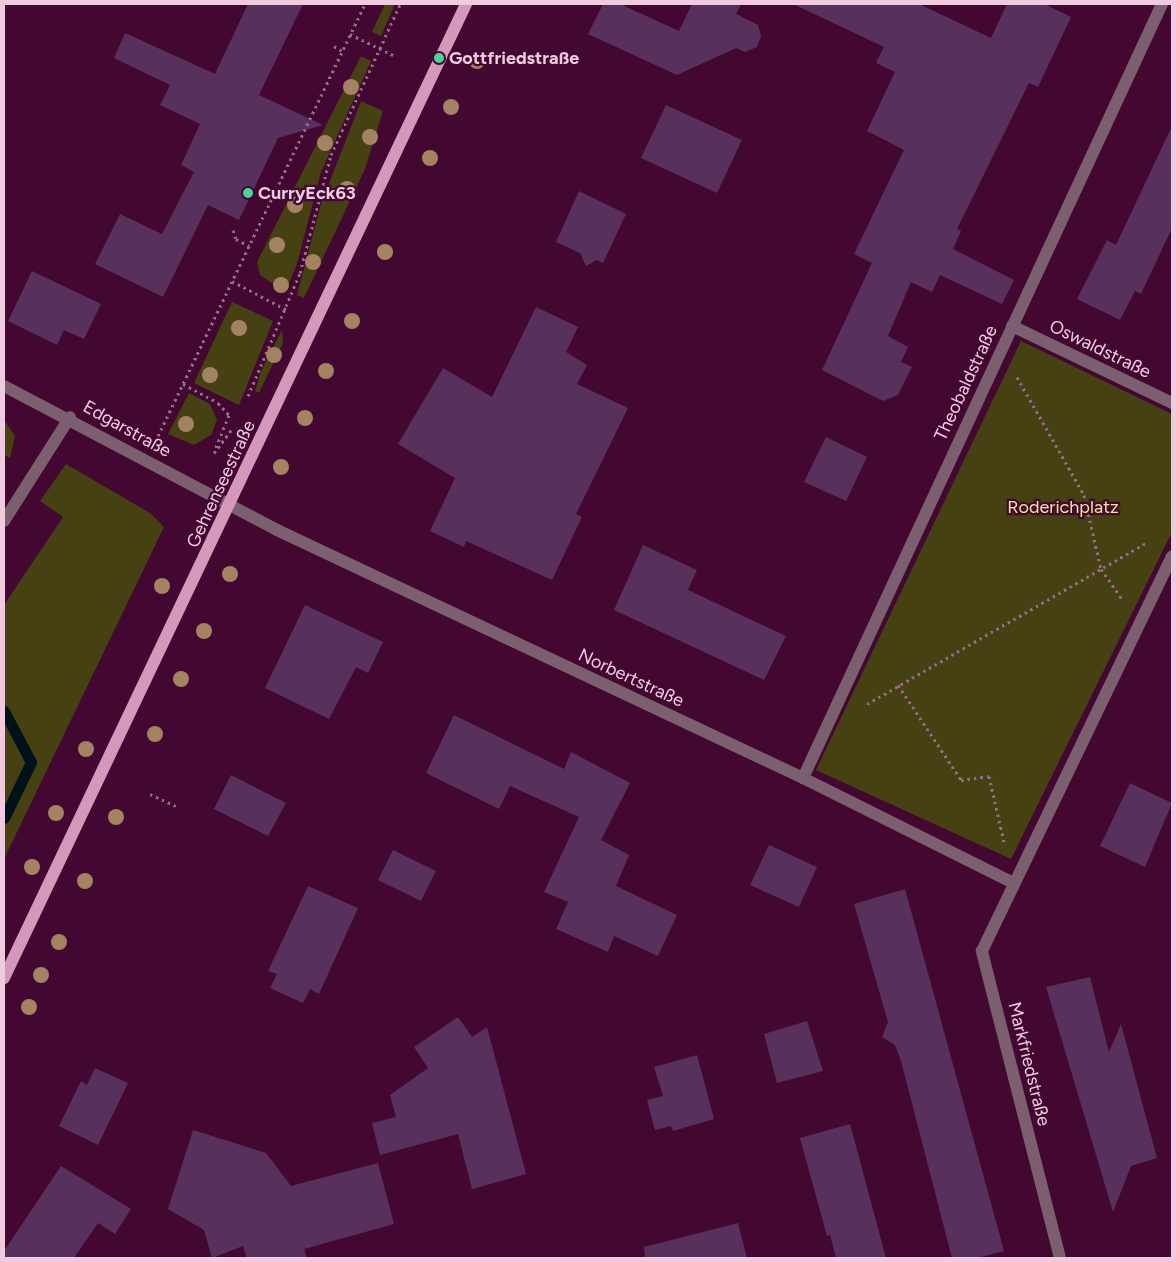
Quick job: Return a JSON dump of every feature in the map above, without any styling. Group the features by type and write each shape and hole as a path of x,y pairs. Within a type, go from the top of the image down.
{"main road":[{"name":"Gehrenseestraße","path":"4,978 230,507 466,4"}],"street":[{"name":"Theobaldstraße","path":"803,778 1162,4"},
{"name":"Oswaldstraße","path":"1012,326 1172,403"},
{"name":"Edgarstraße","path":"4,386 70,417 230,507"},
{"path":"4,521 70,417"},
{"name":"Norbertstraße","path":"230,507 803,778 1014,884"},
{"path":"1014,884 1172,556"},
{"name":"Markfriedstraße","path":"1014,884 982,951 1060,1258"}],"path":[{"path":"157,438 365,4"},
{"path":"246,403 258,366 286,309 331,155 400,4"},
{"path":"350,34 393,55"},
{"path":"334,46 342,51"},
{"path":"233,230 236,240 249,246"},
{"path":"232,281 316,325"},
{"path":"1001,348 1084,495 1101,570 1112,589 1143,616"},
{"path":"183,384 229,415 214,452 239,421"},
{"path":"824,731 898,685 1156,537"},
{"path":"898,685 961,780 989,776 1014,884"},
{"path":"150,794 176,806"}],"green space":[{"path":"385,4 395,4 381,36 372,32"},
{"path":"361,56 371,61 321,172 297,264 285,292 260,275 257,262"},
{"path":"361,101 383,111 365,169 304,298 297,295 321,204"},
{"path":"232,302 273,321 239,405 194,383"},
{"path":"282,330 283,343 259,393 255,391 261,371"},
{"name":"Roderichplatz","path":"1021,341 1172,414 1172,532 1011,859 816,770"},
{"path":"189,393 210,404 217,420 211,435 194,445 168,434"},
{"path":"4,420 15,436 10,458 4,455"},
{"path":"66,464 150,513 164,527 4,859 4,605 63,517 40,501"}],"building":[{"path":"248,4 303,4 259,95 323,125 278,138 239,220 208,205 163,297 95,264 120,214 162,234 194,172 181,165 200,124 160,105 170,85 114,58 125,33 215,74"},
{"path":"603,4 620,4 679,31 692,4 741,4 736,14 758,25 761,36 757,47 745,52 736,48 677,75 588,34"},
{"path":"793,4 919,4 991,38 1007,4 1044,4 1071,17 1038,87 1029,83 957,229 961,231 953,249 1014,280 1002,304 940,275 932,292 911,282 888,336 908,347 901,362 912,367 898,395 883,401 822,370 872,263 854,254 904,150 867,131 895,72 876,63 884,47"},
{"path":"666,105 742,140 717,193 641,158"},
{"path":"1172,126 1172,228 1141,294 1135,291 1120,320 1077,299 1107,240 1116,245"},
{"path":"579,191 626,214 603,263 597,260 586,266 580,253 556,242"},
{"path":"32,271 101,304 84,339 64,330 57,345 8,321"},
{"path":"536,307 578,327 566,352 587,365 577,384 628,408 576,514 582,517 552,580 466,541 464,547 430,531 455,478 398,444 443,368 492,397"},
{"path":"826,437 867,457 846,501 804,482"},
{"path":"643,545 697,570 688,590 786,636 764,680 614,610"},
{"path":"305,605 383,642 368,673 356,667 329,719 265,688"},
{"path":"454,715 564,769 571,752 630,783 601,840 629,855 616,886 677,915 658,956 614,936 608,952 556,929 568,902 544,892 579,817 510,786 499,809 426,773"},
{"path":"231,775 286,803 268,836 214,809"},
{"path":"1130,783 1172,803 1145,867 1100,846"},
{"path":"769,845 817,867 799,907 750,885"},
{"path":"393,850 436,871 421,901 378,880"},
{"path":"308,886 358,908 319,994 310,989 303,1003 270,988 277,974 268,971"},
{"path":"905,889 1004,1251 977,1258 952,1258 901,1061 895,1045 882,1037 888,1022 854,904"},
{"path":"1090,977 1109,1052 1121,1024 1157,1158 1131,1166 1113,1212 1046,987"},
{"path":"458,1017 472,1037 487,1027 526,1174 472,1189 458,1134 380,1155 372,1123 396,1117 390,1095 428,1068 414,1047"},
{"path":"807,1021 823,1071 777,1083 764,1034"},
{"path":"697,1055 714,1119 673,1131 671,1126 655,1130 647,1100 663,1096 654,1067"},
{"path":"95,1068 128,1083 98,1145 59,1126 81,1081 87,1085"},
{"path":"850,1124 886,1258 836,1258 830,1235 827,1236 800,1138"},
{"path":"193,1130 266,1153 291,1186 378,1163 394,1224 304,1249 307,1258 247,1258 243,1246 212,1258 204,1230 168,1209"},
{"path":"61,1166 131,1209 115,1234 98,1223 74,1258 4,1258 4,1251"},
{"path":"738,1223 747,1258 645,1258 644,1247"}],"waterway":[{"path":"4,711 31,762 4,818"}],"place":[{"name":"Gottfriedstraße","path":"439,58"},
{"name":"CurryEck63","path":"248,193"}]}
